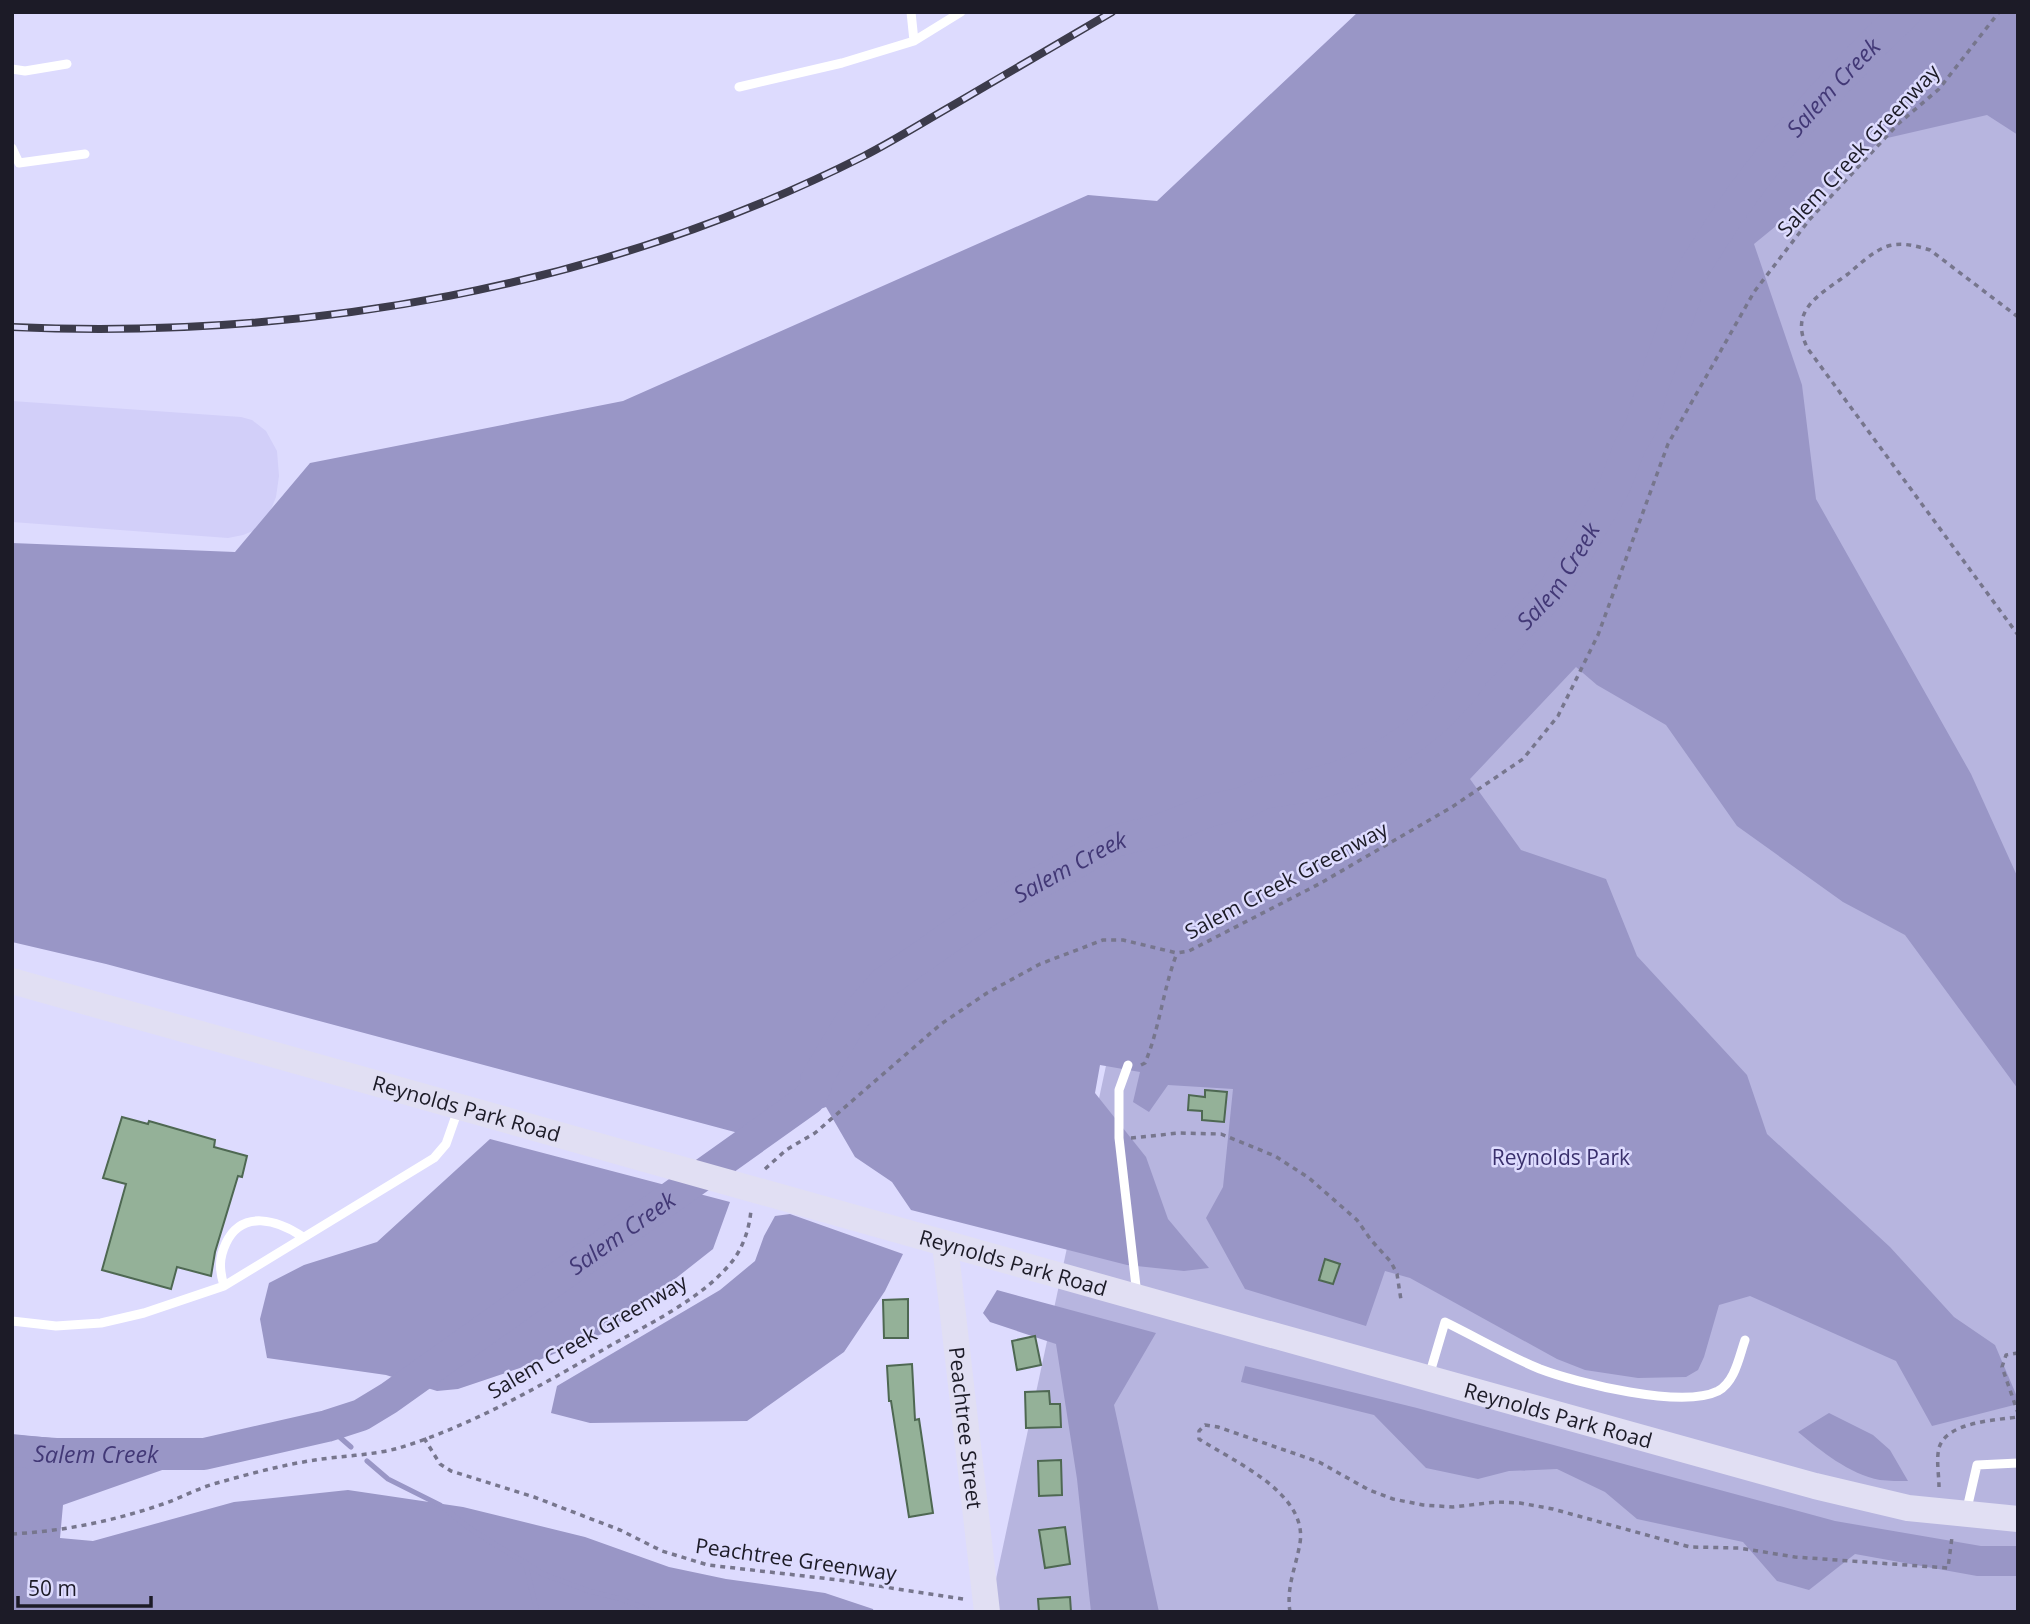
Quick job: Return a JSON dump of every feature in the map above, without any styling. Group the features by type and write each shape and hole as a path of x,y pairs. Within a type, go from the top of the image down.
{"main road":[{"name":"Reynolds Park Road","path":"12,981 945,1245 1137,1296 1815,1486 1908,1508 1959,1526 2018,1519"},
{"name":"Peachtree Street","path":"945,1245 986,1605"}],"lane":[{"path":"911,12 914,41"},
{"path":"739,88 842,63 914,41 961,12"},
{"path":"12,69 24,71 67,64"},
{"path":"12,148 19,163 85,154"},
{"path":"1128,1065 1119,1090 1119,1138 1137,1296"},
{"path":"12,1321 56,1326 101,1322 144,1313 223,1286 433,1158 446,1144 460,1106"},
{"path":"223,1286 219,1270 222,1253 230,1234 238,1225 251,1221 278,1222 303,1237"},
{"path":"1428,1378 1445,1322 1538,1368 1561,1376 1642,1394 1673,1396 1719,1391 1733,1375 1745,1340"},
{"path":"1959,1526 1977,1465 2018,1463"}],"path":[{"name":"Salem Creek Greenway","path":"762,1172 786,1150 815,1133 941,1024 987,993 1040,964 1103,940 1123,940 1177,953 1189,951 1320,884 1452,807 1523,760 1564,705 1598,635 1668,444 1755,292 1810,219 1898,124 1939,89 1999,12"},
{"path":"2018,317 1930,250 1898,244 1875,253 1821,291 1811,302 1801,328 1802,339 1808,349 2018,635"},
{"path":"1128,1065 1138,1066 1145,1063 1160,1021 1169,973 1177,953"},
{"path":"1119,1138 1179,1133 1221,1134 1275,1156 1309,1178 1357,1220 1391,1262 1397,1274 1401,1300"},
{"name":"Salem Creek Greenway","path":"12,1534 86,1525 142,1511 212,1484 294,1464 396,1448 482,1414 557,1376 667,1314 709,1284 734,1259 743,1242 752,1202"},
{"path":"1939,1487 1939,1449 1944,1438 1980,1421 2018,1415 2003,1367 2006,1355 2018,1353"},
{"path":"1290,1612 1287,1597 1301,1539 1299,1521 1275,1488 1254,1471 1199,1439 1199,1432 1205,1425 1320,1462 1369,1490 1394,1499 1453,1507 1496,1502 1520,1503 1553,1509 1690,1547 1739,1548 1795,1557 1948,1568 1959,1526"},
{"name":"Peachtree Greenway","path":"425,1438 440,1464 450,1471 534,1497 686,1559 708,1565 839,1580 986,1605"}],"shaded area":[{"path":"1358,12 2018,12 2018,135 1987,115 1883,139 1754,244 1802,385 1816,499 1971,774 2018,878 2018,1089 1905,935 1843,902 1737,826 1666,725 1597,685 1576,667 1470,779 1521,850 1606,879 1637,956 1747,1075 1767,1134 1890,1247 1954,1317 1995,1345 2018,1404 1932,1426 1896,1361 1750,1296 1719,1305 1698,1370 1686,1377 1638,1378 1585,1370 1557,1359 1410,1278 1385,1271 1366,1326 1245,1289 1206,1218 1223,1187 1233,1089 1168,1085 1149,1112 1133,1102 1140,1072 1100,1065 1095,1093 1146,1157 1168,1219 1209,1268 1184,1271 1127,1265 911,1210 892,1182 855,1157 826,1107 746,1135 106,964 12,942 12,543 235,552 310,463 623,401 1088,195 1157,201"},
{"path":"12,401 241,417 252,420 266,431 277,451 279,476 276,497 268,517 258,529 228,538 12,522"},
{"path":"490,1139 730,1202 713,1249 609,1331 520,1368 458,1389 437,1391 386,1375 267,1358 260,1319 269,1283 304,1265 377,1242"},
{"path":"790,1214 903,1254 885,1291 844,1352 747,1421 590,1423 551,1413 557,1386 720,1290 755,1261 775,1216"},
{"path":"997,1290 1156,1333 1114,1405 1159,1612 1091,1612 1077,1479 1056,1344 990,1322 983,1313"},
{"path":"1245,1366 1417,1408 1835,1521 1981,1546 2018,1546 2018,1576 1977,1576 1855,1554 1809,1590 1777,1581 1743,1542 1637,1519 1605,1492 1557,1469 1509,1471 1478,1479 1426,1468 1374,1415 1241,1382"},
{"path":"1829,1413 1873,1435 1890,1450 1908,1481 1880,1480 1857,1473 1798,1432"},
{"path":"12,1434 130,1446 182,1463 63,1505 60,1538 93,1541 234,1502 348,1490 463,1507 585,1537 669,1567 726,1579 825,1593 873,1609 874,1612 12,1612"}],"green space":[{"name":"Reynolds Park","path":"2018,12 2018,1612 989,1612 1155,837 1790,110"}],"building":[{"path":"1205,1090 1227,1092 1224,1122 1202,1120 1202,1111 1188,1110 1189,1095 1205,1097"},
{"path":"122,1117 148,1124 149,1121 215,1140 214,1147 247,1156 242,1177 238,1176 215,1252 211,1276 177,1267 171,1289 102,1270 126,1184 103,1178"},
{"path":"1325,1259 1340,1264 1333,1284 1319,1280"},
{"path":"908,1299 908,1338 884,1338 883,1300"},
{"path":"1035,1336 1041,1365 1017,1370 1012,1341"},
{"path":"912,1364 915,1420 919,1419 933,1513 909,1517 889,1401 887,1366"},
{"path":"1049,1391 1050,1404 1060,1404 1061,1427 1026,1428 1025,1392"},
{"path":"1061,1460 1062,1495 1039,1496 1038,1461"},
{"path":"1065,1527 1070,1564 1045,1568 1039,1530"},
{"path":"1070,1597 1071,1612 1039,1612 1038,1599"}],"waterway":[{"name":"Salem Creek","path":"12,1451 56,1454 204,1454 327,1426 361,1415 389,1398 809,1099 816,1080 851,1021 884,983 987,911 1115,841 1160,830 1211,810 1244,803 1263,793 1302,787 1339,777 1379,759 1411,738 1437,717 1461,692 1474,673 1555,589 1615,485 1630,446 1641,427 1689,278 1696,266 1731,211 1776,151 1826,93 1906,12"},
{"path":"327,1426 351,1447"},
{"path":"367,1461 388,1479 440,1505 472,1530 543,1574 655,1612"},
{"path":"525,1562 537,1612"}],"railway":[{"path":"12,327 122,329 231,324 341,313 449,296 556,272 661,240 764,202 864,156 1112,12"}]}
